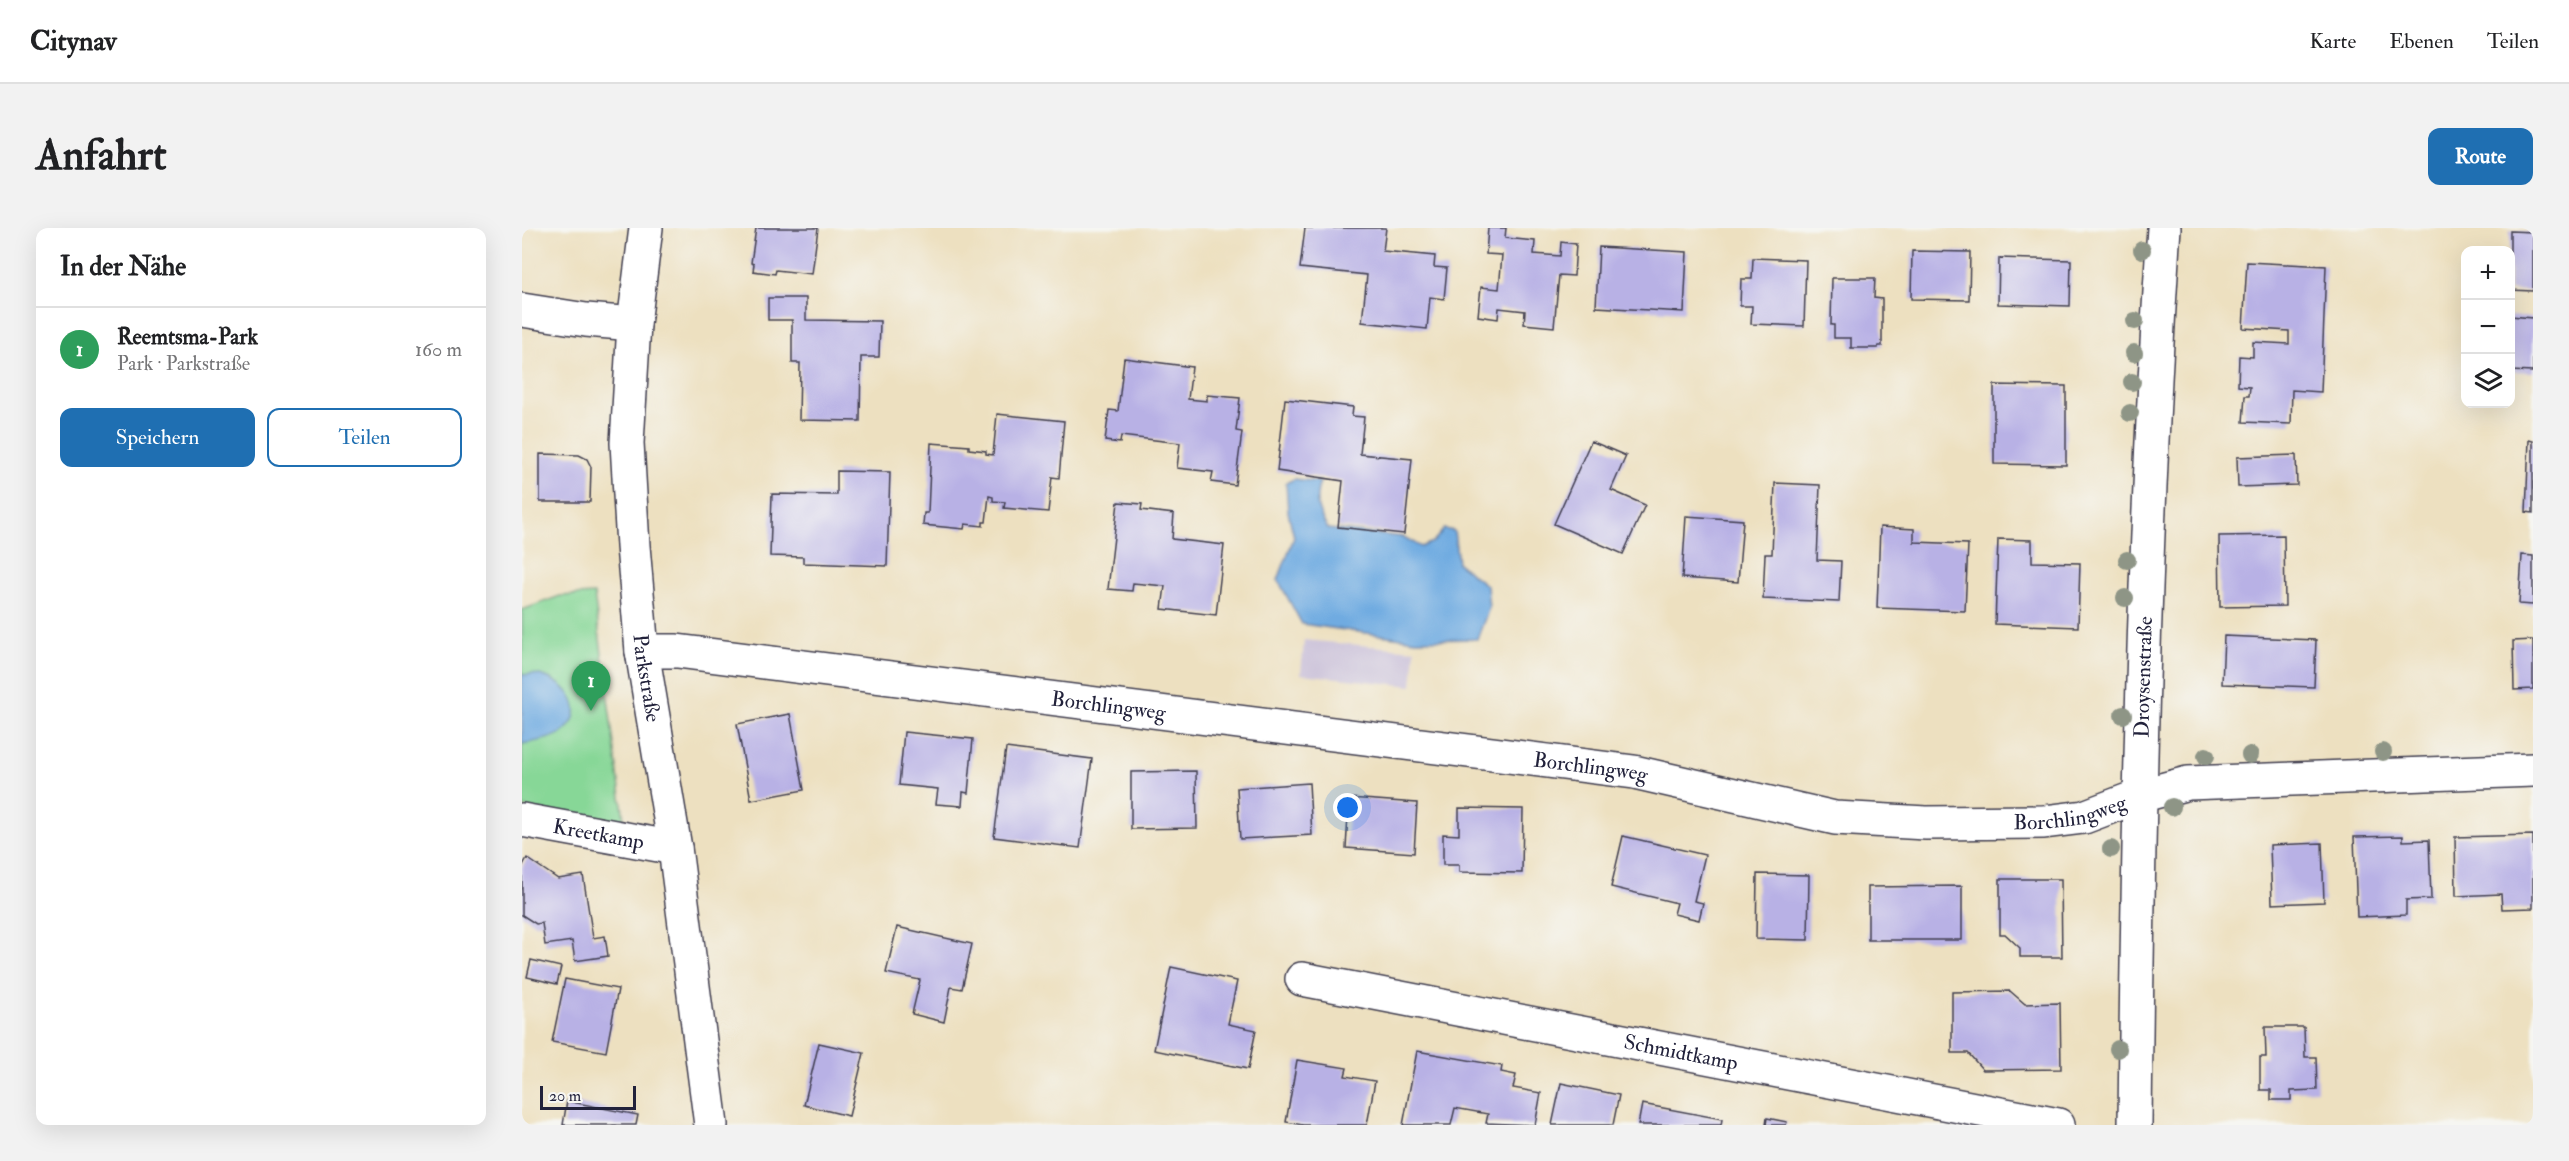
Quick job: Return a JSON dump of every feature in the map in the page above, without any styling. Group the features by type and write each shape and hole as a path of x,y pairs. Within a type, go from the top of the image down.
{"street":[{"name":"Parkstraße","path":"646,228 634,324 627,442 642,651 675,848 711,1125"},
{"name":"Droysenstraße","path":"2135,1125 2139,796 2150,503 2164,228"},
{"path":"522,310 585,320 634,324"},
{"name":"Borchlingweg","path":"642,651 677,651 1635,772 1835,818 1926,823 2044,822 2084,817 2139,796 2188,783 2533,770"},
{"name":"Kreetkamp","path":"522,820 675,848"},
{"name":"Schmidtkamp","path":"1302,979 2058,1125"}],"shaded area":[{"path":"1304,640 1415,650 1412,686 1301,674"}],"green space":[{"path":"594,594 625,827 522,807 522,744 562,733 574,704 566,690 553,680 538,675 522,675 522,610 560,596"}],"water":[{"path":"1294,479 1320,482 1317,495 1318,506 1328,529 1404,537 1421,547 1433,542 1444,529 1454,531 1458,563 1487,586 1489,608 1477,639 1416,640 1302,624 1278,580 1294,537 1288,512 1286,483"},
{"path":"522,675 543,676 563,687 570,695 575,713 572,723 563,732 543,740 522,744"}],"building":[{"path":"756,228 818,228 812,274 776,270 775,274 753,271 754,264 751,263"},
{"path":"1305,228 1386,228 1383,251 1435,256 1434,267 1447,268 1444,299 1430,297 1427,329 1362,322 1367,275 1300,268"},
{"path":"1488,228 1506,228 1505,238 1535,241 1534,254 1560,256 1561,242 1576,244 1574,276 1559,275 1554,327 1524,324 1525,311 1499,308 1498,319 1478,316 1481,287 1499,289 1502,255 1486,254"},
{"path":"2510,231 2533,232 2533,291 2515,290 2515,246 2510,246"},
{"path":"1599,247 1687,252 1684,312 1596,307"},
{"path":"1912,251 1970,252 1969,300 1911,299"},
{"path":"1753,258 1806,260 1804,326 1751,324 1752,306 1740,306 1741,279 1752,279"},
{"path":"1999,258 2071,260 2070,306 1998,304"},
{"path":"2247,262 2326,266 2321,392 2292,390 2291,424 2243,422 2245,396 2249,396 2250,387 2238,386 2239,356 2253,357 2253,342 2289,344 2289,331 2243,328"},
{"path":"1832,278 1875,278 1874,298 1882,299 1882,346 1851,348 1851,338 1834,338 1834,325 1831,325"},
{"path":"768,298 806,298 806,320 880,321 879,357 861,357 860,421 799,420 800,363 792,363 792,320 768,320"},
{"path":"2515,316 2533,318 2533,372 2515,371"},
{"path":"1124,358 1192,367 1188,399 1207,401 1207,395 1240,398 1236,431 1242,432 1235,485 1211,482 1213,472 1177,468 1180,443 1121,436 1120,443 1105,441 1109,410 1118,411"},
{"path":"1994,385 2066,386 2066,465 1994,464"},
{"path":"1285,399 1353,407 1352,416 1364,417 1360,454 1412,459 1404,534 1338,527 1343,481 1277,471"},
{"path":"997,414 1064,421 1059,478 1052,477 1048,512 1004,508 1005,502 993,501 993,497 989,496 986,522 983,522 983,526 965,524 964,529 923,525 924,513 928,513 931,443 969,446 969,449 986,451 986,454 993,455"},
{"path":"2529,440 2533,441 2533,513 2526,512"},
{"path":"1591,441 1626,456 1611,490 1645,505 1623,554 1554,524"},
{"path":"540,454 579,455 587,459 591,467 590,502 540,502"},
{"path":"2296,455 2297,485 2238,487 2237,457"},
{"path":"837,471 890,472 887,566 803,563 803,557 770,556 772,494 837,495"},
{"path":"1775,483 1820,485 1817,560 1841,561 1839,602 1763,599 1765,554 1772,554"},
{"path":"1118,502 1142,504 1141,510 1174,514 1172,539 1224,545 1216,615 1162,609 1165,586 1133,583 1132,591 1108,589"},
{"path":"1686,516 1743,520 1738,582 1682,578"},
{"path":"1880,527 1914,529 1914,542 1968,544 1965,611 1877,608"},
{"path":"2284,535 2285,606 2220,607 2219,536"},
{"path":"1998,539 2032,540 2032,562 2080,563 2078,627 1995,624"},
{"path":"2522,555 2533,556 2533,605 2519,604"},
{"path":"2224,636 2316,640 2314,687 2222,684"},
{"path":"2533,640 2533,689 2514,690 2513,641"},
{"path":"790,714 804,790 751,800 737,724"},
{"path":"904,732 973,739 968,793 963,792 962,806 936,804 938,789 899,785"},
{"path":"1006,748 1092,759 1080,848 994,837"},
{"path":"1196,771 1197,828 1131,829 1131,772"},
{"path":"1309,783 1312,835 1240,839 1237,788"},
{"path":"1349,798 1417,803 1414,853 1346,848"},
{"path":"1459,808 1523,809 1522,873 1459,872 1459,865 1443,865 1443,834 1459,835"},
{"path":"2533,835 2533,908 2502,909 2501,894 2456,896 2455,837"},
{"path":"1623,836 1705,855 1694,901 1703,903 1699,920 1674,914 1677,903 1611,887"},
{"path":"2403,836 2403,841 2429,840 2431,899 2406,900 2406,915 2357,917 2354,837"},
{"path":"2322,843 2324,902 2272,904 2270,845"},
{"path":"527,858 558,879 583,875 593,938 605,936 608,956 575,961 572,941 545,945 542,923 536,924 522,915 522,867"},
{"path":"1757,874 1809,875 1808,940 1756,939"},
{"path":"2000,879 2061,879 2062,957 2020,957 2020,948 2005,934 2000,934"},
{"path":"1962,886 1962,940 1868,940 1868,887"},
{"path":"897,927 972,944 962,989 951,987 944,1022 912,1014 920,980 886,973"},
{"path":"531,960 561,967 557,984 527,977"},
{"path":"1171,967 1237,981 1228,1024 1256,1030 1248,1069 1154,1050"},
{"path":"565,979 618,989 606,1052 552,1042"},
{"path":"2010,991 2025,1004 2060,1003 2061,1069 1983,1070 1968,1053 1952,1053 1952,992"},
{"path":"2265,1027 2304,1027 2305,1057 2316,1057 2317,1090 2291,1091 2291,1100 2271,1100 2271,1090 2260,1090 2260,1057 2266,1057"},
{"path":"819,1043 864,1053 849,1116 804,1105"},
{"path":"1417,1051 1502,1066 1501,1072 1516,1075 1513,1088 1541,1093 1535,1125 1486,1123 1488,1114 1455,1108 1451,1125 1403,1125"},
{"path":"1297,1060 1347,1068 1345,1076 1375,1081 1367,1125 1303,1125 1286,1122"},
{"path":"1561,1083 1619,1095 1613,1125 1552,1125"},
{"path":"567,1101 638,1115 636,1125 563,1125"},
{"path":"1642,1104 1722,1119 1721,1125 1638,1125"},
{"path":"1767,1118 1787,1122 1786,1125 1766,1125"}],"place":[{"name":"Reemtsma-Park","path":"591,711"}]}
